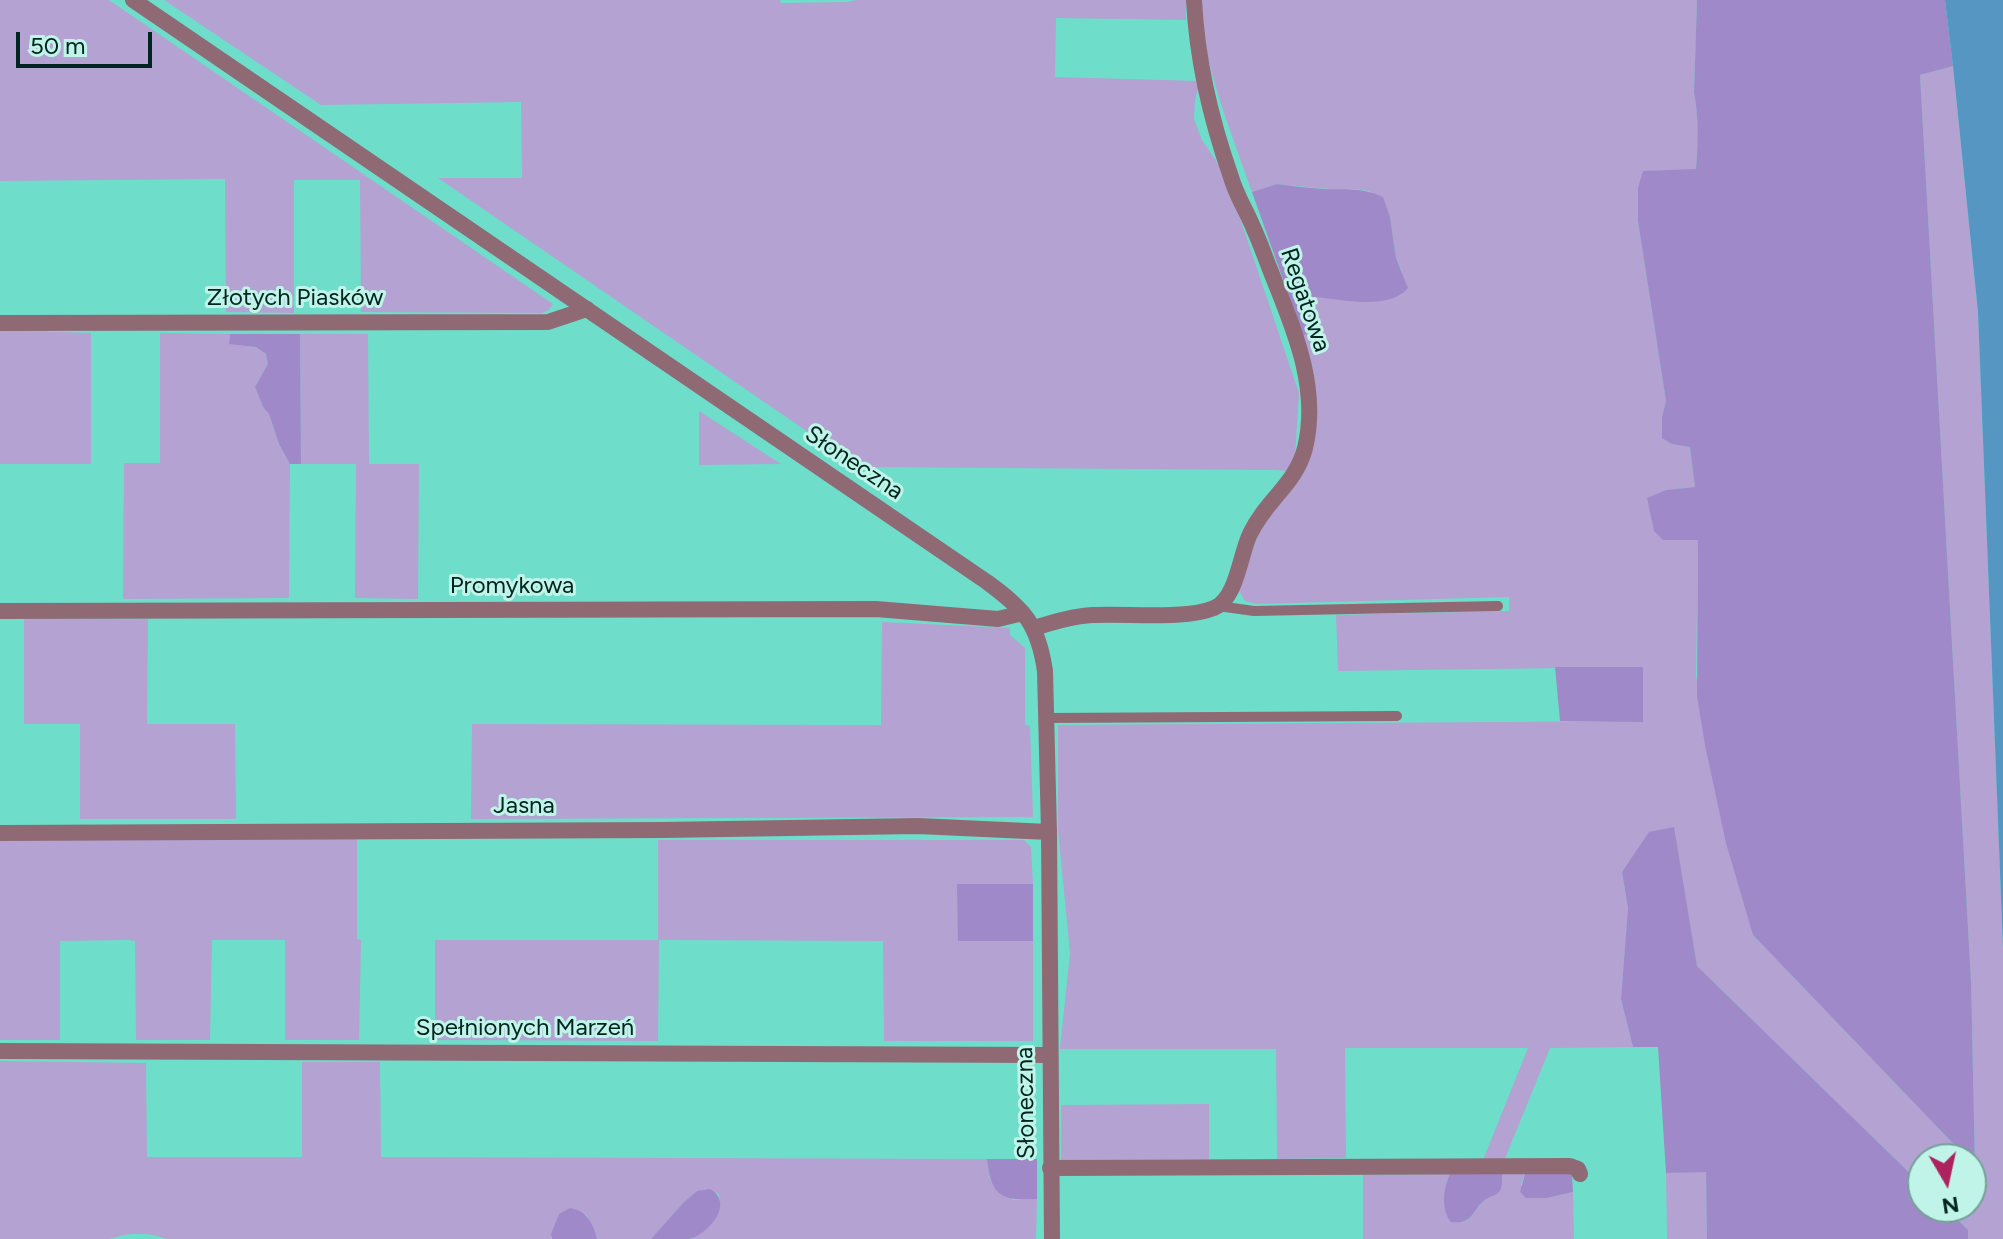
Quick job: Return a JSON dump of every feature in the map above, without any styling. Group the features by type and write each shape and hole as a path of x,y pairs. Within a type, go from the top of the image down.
{"street":[{"name":"Słoneczna","path":"133,0 987,582 1023,613 1034,628 1042,649 1045,671 1052,1239"},
{"name":"Regatowa","path":"1194,0 1208,102 1232,181 1297,336 1308,397 1308,434 1298,466 1292,479 1257,521 1248,537 1232,587 1218,606"},
{"name":"Złotych Piasków","path":"0,323 548,322 587,309"},
{"path":"1034,628 1062,619 1092,615 1192,612 1218,606"},
{"name":"Promykowa","path":"0,611 876,609 998,619 1023,613"},
{"name":"Jasna","path":"0,833 918,826 1049,832"},
{"name":"Spełnionych Marzeń","path":"0,1051 1049,1055"},
{"path":"1050,1168 1570,1166 1578,1169 1580,1174"}],"lane":[{"path":"1218,606 1254,611 1498,606"},
{"path":"1046,718 1397,716"}],"shaded area":[{"path":"0,0 109,0 553,304 542,313 361,312 360,180 294,180 294,313 226,312 225,179 0,181"},
{"path":"164,0 780,0 781,3 856,0 1186,0 1186,20 1056,18 1055,77 1200,81 1194,119 1202,140 1225,174 1299,393 1295,457 1289,471 859,467 438,178 522,178 521,102 321,105"},
{"path":"1198,0 1697,0 1694,93 1698,131 1696,169 1638,188 1638,221 1666,401 1662,417 1672,444 1690,447 1695,487 1666,490 1648,498 1654,530 1698,540 1696,676 1753,935 1953,1143 1907,1143 1907,1170 1697,966 1673,827 1622,872 1628,908 1621,999 1633,1047 1550,1048 1504,1161 1483,1160 1528,1048 1345,1048 1346,1158 1277,1159 1276,1049 1060,1049 1070,953 1058,830 1058,725 1643,721 1642,667 1338,671 1336,615 1509,611 1509,597 1256,604 1245,601 1239,591 1264,522 1305,468 1303,336 1315,315 1312,305 1314,297 1368,300 1402,294 1402,271 1396,258 1390,217 1369,191 1277,184 1252,192 1212,73"},
{"path":"1697,0 1945,0 1953,66 1920,75 1971,981 1975,1143 1953,1143 1753,935 1726,843 1697,696 1698,540 1663,540 1654,531 1647,498 1666,490 1695,487 1690,447 1672,444 1662,438 1666,401 1638,221 1638,188 1643,171 1696,169 1698,131 1694,93"},
{"path":"1953,66 1978,312 2003,948 2003,1239 1968,1239 1968,1230 1961,1223 1987,1223 1987,1143 1975,1143 1971,981 1920,75"},
{"path":"1277,184 1361,190 1383,197 1390,217 1396,258 1408,288 1400,295 1377,301 1314,297 1312,305 1316,326 1303,336 1252,192"},
{"path":"0,330 91,333 91,464 0,464"},
{"path":"160,333 230,334 229,343 256,347 266,354 268,364 255,387 290,464 289,598 123,599 124,463 160,463"},
{"path":"230,334 300,334 301,464 290,464 255,387 268,364 266,354 256,347 229,344"},
{"path":"300,334 368,334 369,464 419,464 418,599 355,598 356,464 301,464"},
{"path":"699,411 781,464 699,465"},
{"path":"24,619 148,619 147,724 235,724 236,819 80,819 80,724 24,724"},
{"path":"882,622 1010,628 1010,635 1025,648 1025,725 1030,726 1033,817 471,819 472,724 881,725"},
{"path":"1555,667 1643,667 1643,722 1560,721"},
{"path":"1674,827 1697,966 1907,1170 1907,1223 1961,1223 1968,1230 1968,1239 1707,1239 1706,1172 1666,1173 1658,1047 1633,1047 1621,999 1628,908 1622,872 1649,832"},
{"path":"0,839 357,839 357,939 361,940 359,1040 285,1040 285,940 212,940 210,1040 136,1040 135,941 129,940 60,941 60,1040 0,1040"},
{"path":"658,840 1024,840 1031,847 1033,884 958,884 958,940 1033,941 1033,1041 884,1041 883,941 659,940 658,1041 435,1040 435,940 658,940"},
{"path":"957,884 1033,884 1033,941 958,941"},
{"path":"0,1061 146,1063 147,1157 302,1157 302,1062 380,1062 381,1157 987,1159 990,1179 1013,1200 1037,1199 1036,1239 690,1239 708,1226 719,1208 718,1193 697,1191 651,1239 597,1239 586,1214 551,1234 551,1239 167,1239 138,1234 110,1239 0,1239"},
{"path":"1209,1104 1209,1159 1061,1160 1061,1105"},
{"path":"987,1159 1037,1159 1037,1199 1015,1199 1000,1194 991,1181"},
{"path":"1706,1171 1707,1239 1667,1239 1666,1173"},
{"path":"1450,1174 1446,1183 1446,1214 1466,1221 1501,1187 1502,1174 1525,1174 1521,1184 1526,1198 1547,1198 1573,1192 1574,1239 1363,1239 1363,1175"},
{"path":"1450,1174 1502,1174 1501,1186 1498,1193 1481,1203 1468,1219 1451,1222 1444,1199"},
{"path":"1525,1174 1572,1174 1573,1192 1547,1198 1526,1198 1520,1192"},
{"path":"710,1189 717,1195 720,1210 704,1231 689,1239 651,1239 684,1202 697,1191"},
{"path":"570,1208 588,1219 597,1239 552,1239 559,1214"}],"water":[{"path":"1945,0 2003,0 2003,948 1978,312"}]}
